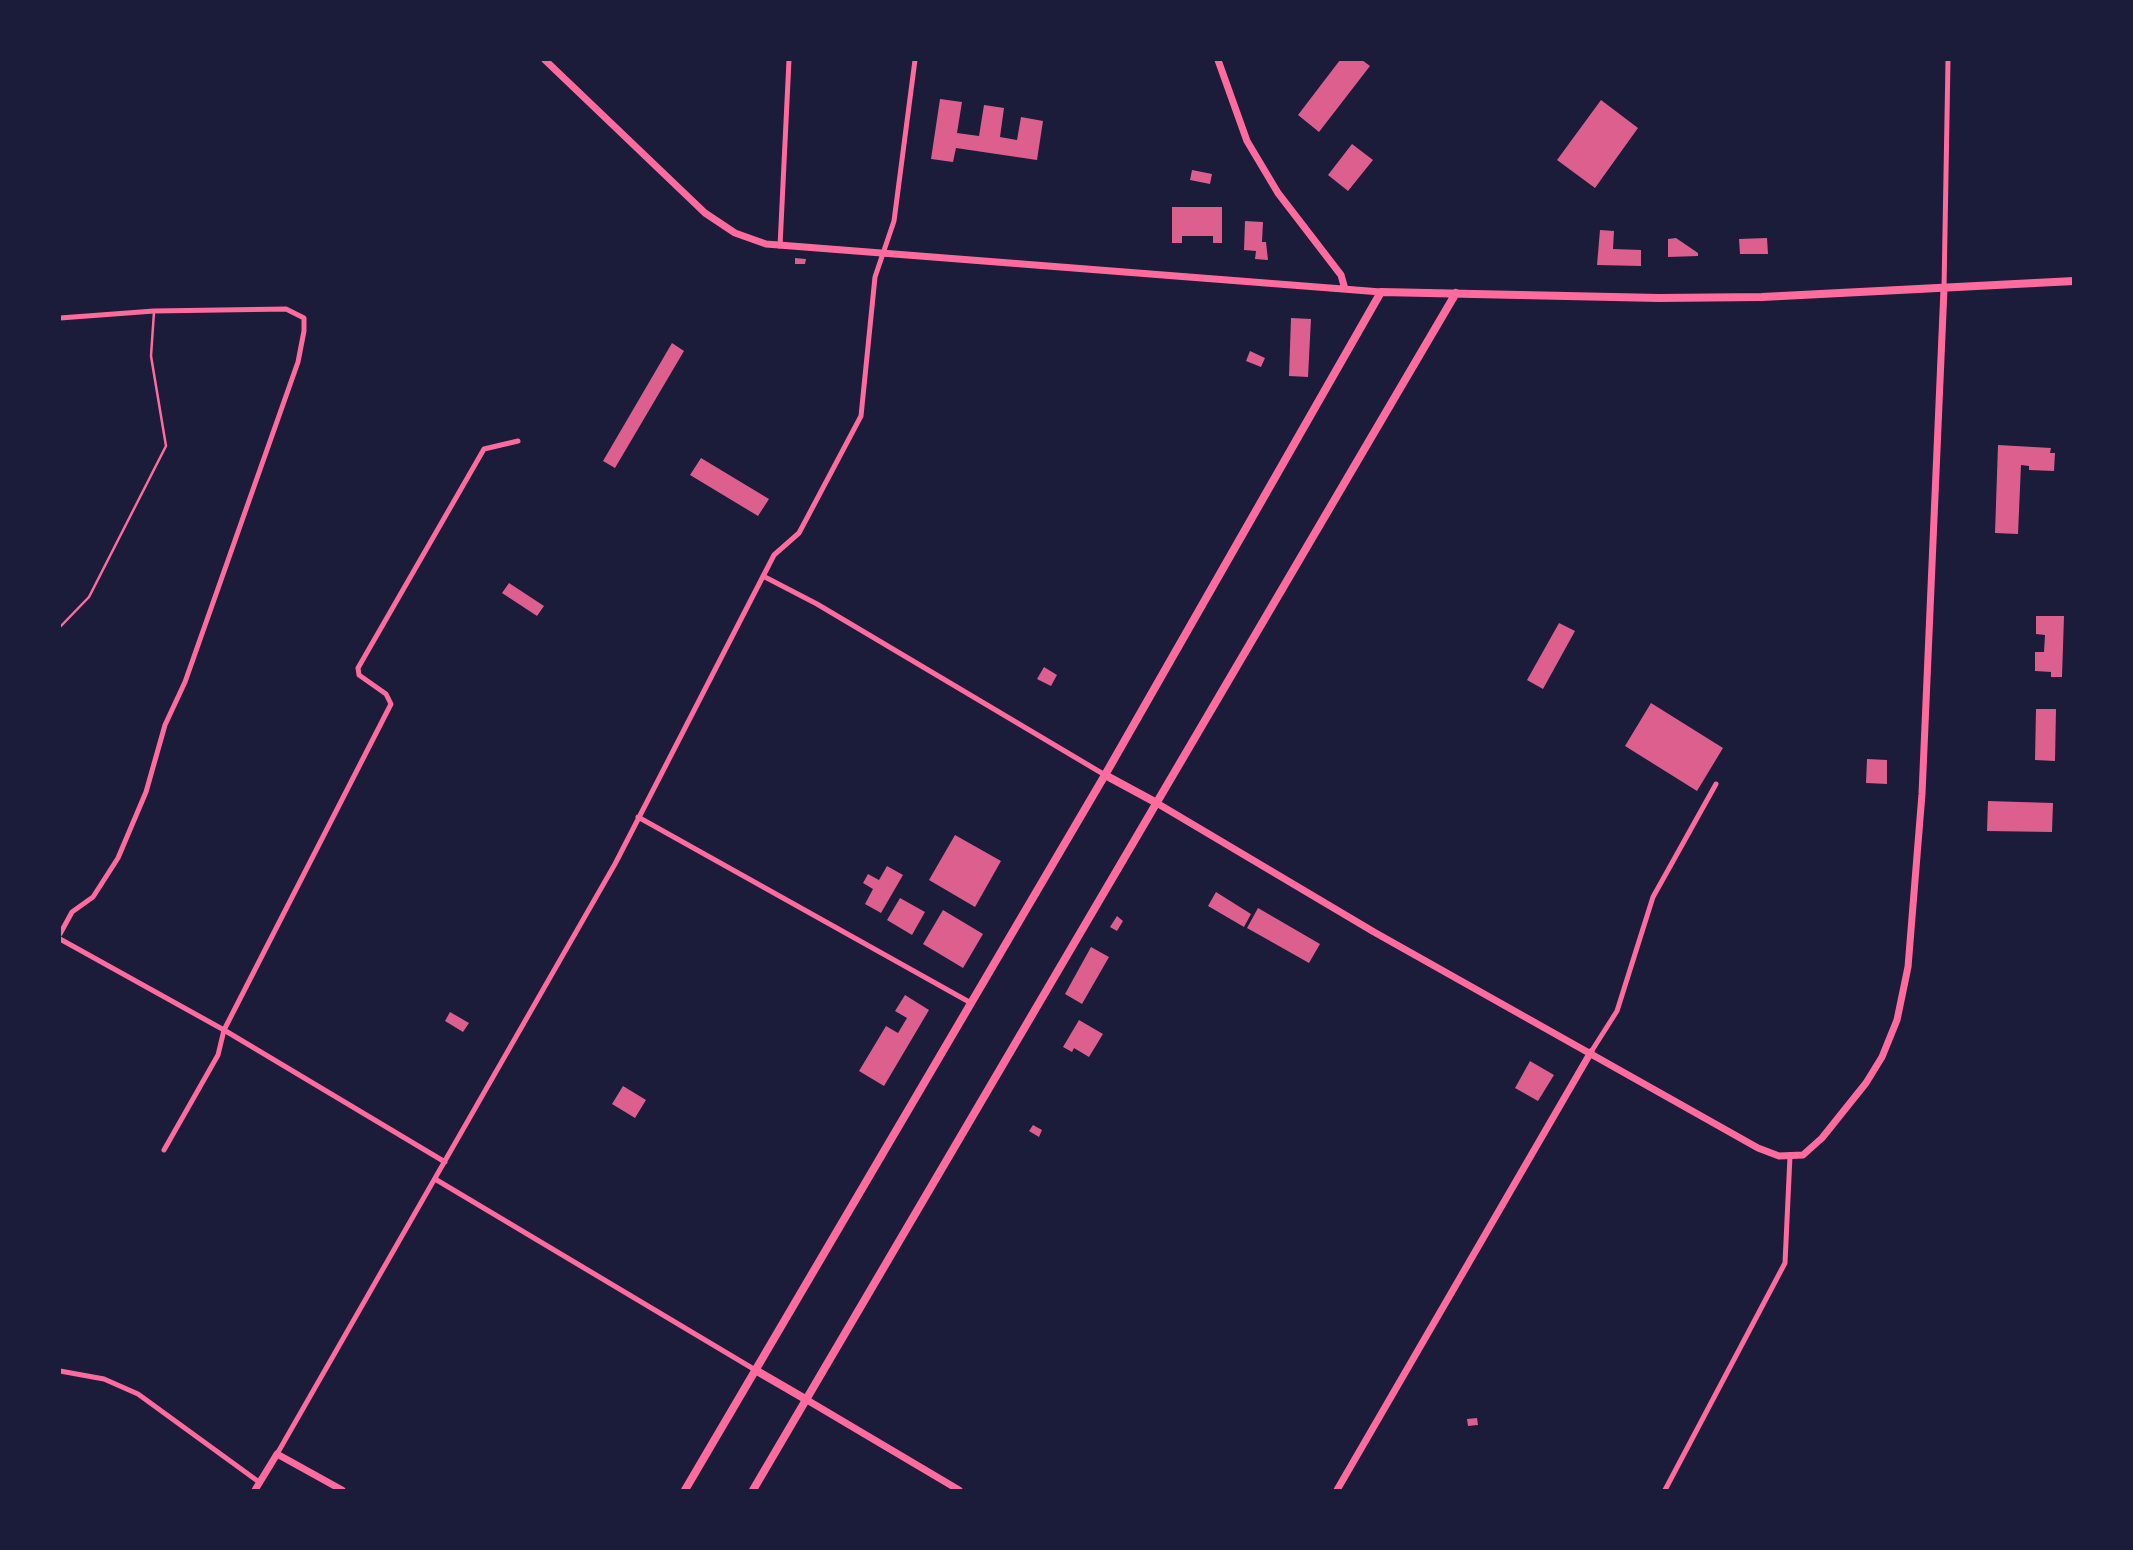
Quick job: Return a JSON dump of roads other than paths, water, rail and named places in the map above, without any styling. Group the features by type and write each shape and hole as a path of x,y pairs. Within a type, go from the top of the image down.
{"main road":[{"path":"685,1490 1105,775 1381,292 1680,298 1944,289 2074,281"},
{"path":"754,1490 1155,802 1456,293"},
{"path":"1105,775 1155,802"},
{"path":"757,1371 807,1400"}],"street":[{"path":"545,60 705,213 735,233 780,247 885,251 1381,292"},
{"path":"780,247 789,60"},
{"path":"255,1490 615,864 774,555 799,533 861,416 875,277 894,221 915,60"},
{"path":"1218,60 1247,141 1278,193 1341,275 1345,289"},
{"path":"1155,802 1374,932 1758,1148 1779,1156 1803,1155 1829,1129 1882,1058 1897,1020 1908,967 1922,794 1944,289 1948,60"},
{"path":"60,318 154,311 286,309 304,318 298,362 185,682 165,725 146,792 118,858 93,897 72,912 60,937 224,1030 444,1162"},
{"path":"164,1150 218,1055 224,1030 391,704 386,694 359,675 358,668 484,449 518,441"},
{"path":"763,576 817,604 1105,775"},
{"path":"1337,1490 1418,1356 1617,1011 1653,897 1716,784"},
{"path":"638,817 972,1003"},
{"path":"1665,1490 1785,1263 1790,1156"},
{"path":"435,1179 757,1371"},
{"path":"60,1371 104,1379 138,1395 259,1482"},
{"path":"807,1400 958,1490"},
{"path":"276,1454 342,1490"}],"lane":[{"path":"60,627 89,597 166,446 151,356 154,311"}]}
